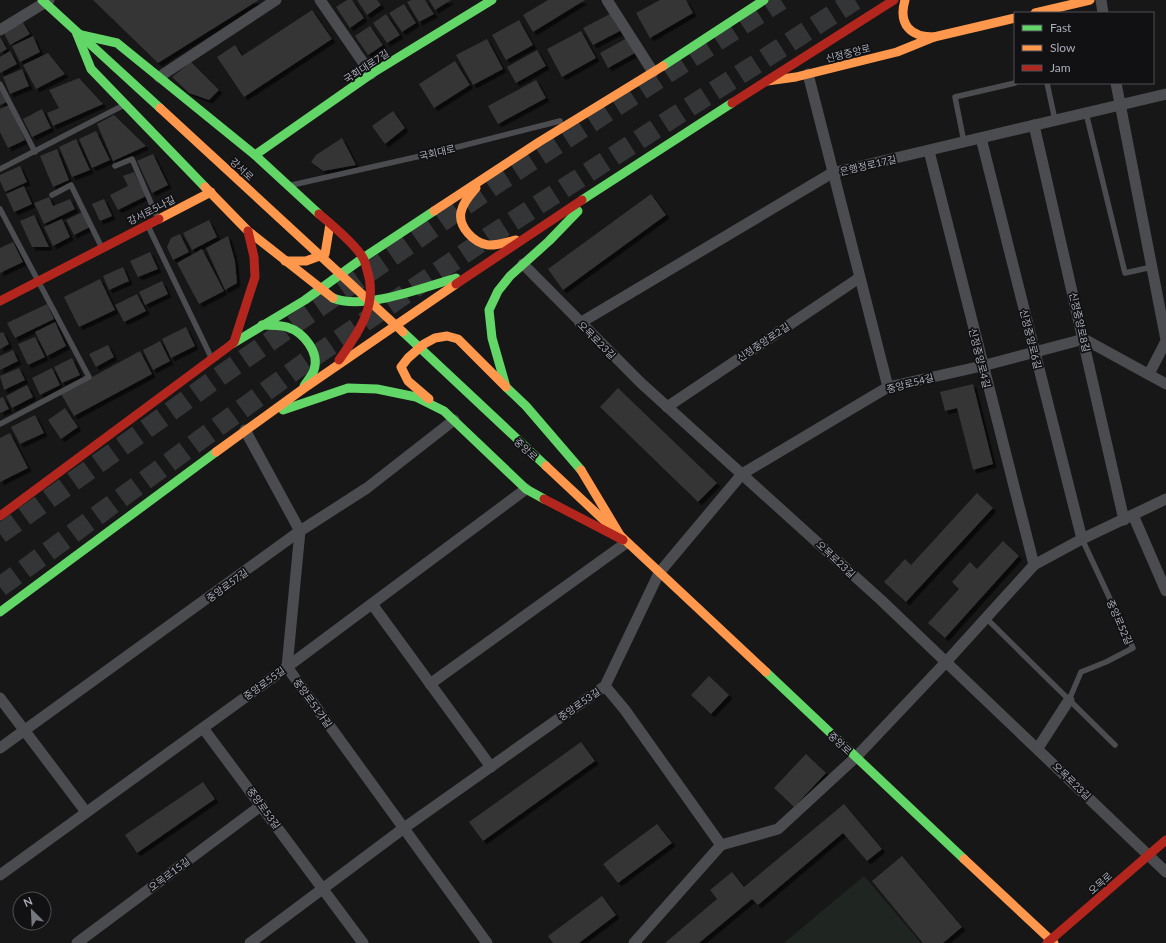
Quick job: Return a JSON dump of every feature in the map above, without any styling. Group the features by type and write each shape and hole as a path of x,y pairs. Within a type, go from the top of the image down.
{"main road":[{"name":"국회대로7길","path":"255,154 371,74 492,0"},
{"path":"0,516 234,342 305,300 319,288 363,258 483,179 764,0"},
{"path":"863,19 875,0"},
{"path":"0,612 260,419 473,272 765,81 894,0"},
{"name":"신정중앙로","path":"905,0 902,14 905,24 919,36 934,37"},
{"path":"1039,12 1090,0"},
{"name":"강서로","path":"45,1 77,34 125,76 426,355"},
{"name":"신정중앙로","path":"765,81 808,74 897,52 934,37 1014,18"},
{"path":"77,34 116,43 255,154 330,224 363,258 369,276 371,293 366,317 358,333 333,368"},
{"path":"77,34 91,69 248,231 334,299 360,302 422,288 473,272"},
{"path":"483,179 464,202 460,213 460,220 464,228 473,238 488,245 526,237"},
{"path":"506,387 492,338 489,310 498,290 523,264 549,241 600,188"},
{"name":"강서로5나길","path":"0,301 211,192"},
{"path":"285,260 300,262 314,260 325,254 330,224"},
{"path":"234,342 255,277 254,257 248,231"},
{"path":"353,247 401,233"},
{"path":"262,325 286,327 296,331 311,346 315,359 314,371 302,390"},
{"path":"441,335 458,339 526,406 583,472 624,541 526,489 454,420 409,382 402,374 401,367 404,360 441,335"},
{"name":"중앙로","path":"426,355 856,757 1051,942"},
{"path":"260,419 324,395 348,388 377,389 416,397 444,412"},
{"name":"오목로","path":"1051,942 1166,840"}],"street":[{"path":"159,77 276,0"},
{"path":"320,0 371,74"},
{"path":"607,0 653,72"},
{"path":"1100,0 1103,12"},
{"path":"0,30 45,1"},
{"path":"808,74 832,174 888,387"},
{"path":"1116,84 1152,267 1161,284 1166,341 1149,374"},
{"name":"은행정로17길","path":"580,323 832,174 1166,94"},
{"name":"신정중앙로8길","path":"1034,125 1084,339 1129,518 1166,591"},
{"name":"신정중앙로6길","path":"981,138 1082,539"},
{"name":"신정중앙로4길","path":"929,151 982,366 1034,565"},
{"name":"오목로23길","path":"523,264 641,383 875,595 1038,748 1166,872"},
{"name":"신정중앙로2길","path":"667,407 860,278"},
{"path":"1084,339 1166,384"},
{"name":"중앙로54길","path":"658,573 742,474 888,387 982,366 1084,339"},
{"name":"중앙로57길","path":"0,748 300,531 367,488 454,420"},
{"path":"245,430 300,531 287,667"},
{"name":"중앙로55길","path":"0,875 287,667 526,489"},
{"path":"634,943 721,845 778,829 856,757 946,662 1034,565 1082,539 1166,500"},
{"path":"430,684 624,541"},
{"name":"중앙로53길","path":"250,943 323,890 404,828 604,686 658,573"},
{"path":"372,604 491,767"},
{"name":"중앙로51가길","path":"287,667 487,943"},
{"path":"604,686 625,710 721,845"},
{"path":"0,698 86,812"},
{"path":"1038,748 1069,700"},
{"name":"중앙로53길","path":"203,728 262,805 323,890"},
{"name":"오목로15길","path":"77,943 262,805"},
{"path":"323,890 363,943"}],"lane":[{"path":"964,142 954,98 1014,83"},
{"path":"0,84 35,152"},
{"path":"1047,84 1055,120"},
{"path":"0,169 126,104"},
{"path":"1086,113 1124,273 1152,267"},
{"name":"국회대로","path":"289,185 498,138 583,115"},
{"path":"115,166 132,159 158,219"},
{"path":"52,195 72,185 102,248"},
{"path":"0,209 89,377 0,424"},
{"path":"147,224 212,359"},
{"name":"중앙로52길","path":"1069,700 1081,672 1106,662 1133,648 1082,539"},
{"path":"986,618 1114,745"}],"shaded area":[{"path":"864,876 921,943 784,943"}],"building":[{"path":"93,0 259,0 158,63"},
{"path":"347,0 352,0 364,18 350,28 336,7"},
{"path":"357,0 377,0 381,5 367,15"},
{"path":"411,0 425,0 434,14 419,22 407,2"},
{"path":"429,0 451,0 435,10"},
{"path":"548,0 585,0 533,32 523,15"},
{"path":"660,0 686,0 693,13 650,38 636,13"},
{"path":"404,4 416,23 402,32 389,13"},
{"path":"312,10 332,39 244,97 217,57 235,45 242,56"},
{"path":"386,14 400,35 387,43 373,23"},
{"path":"610,14 620,31 593,45 583,28"},
{"path":"519,20 533,45 506,60 492,35"},
{"path":"22,21 30,34 10,45 3,31"},
{"path":"370,26 383,45 368,55 355,36"},
{"path":"581,31 596,58 562,77 547,49"},
{"path":"33,36 40,52 20,62 12,46"},
{"path":"0,37 7,49 0,53"},
{"path":"627,38 635,53 608,68 600,53"},
{"path":"487,39 503,69 473,85 456,55"},
{"path":"537,50 546,66 516,83 507,67"},
{"path":"10,51 17,64 0,73 0,57"},
{"path":"48,53 65,74 36,89 23,65"},
{"path":"455,61 470,85 434,108 419,84"},
{"path":"191,62 219,90 209,100 189,93 172,77"},
{"path":"22,69 29,86 10,94 3,77"},
{"path":"79,78 103,104 53,126 47,113 59,108 49,90"},
{"path":"536,80 546,98 498,124 488,106"},
{"path":"0,88 7,102 0,105"},
{"path":"9,105 25,140 8,148 0,132 0,109"},
{"path":"42,109 51,128 32,137 23,119"},
{"path":"393,111 405,128 385,144 372,126"},
{"path":"114,115 146,146 113,161 97,124"},
{"path":"96,131 110,160 92,168 79,139"},
{"path":"342,138 356,165 323,171 311,162 316,155"},
{"path":"76,139 90,170 72,177 59,147"},
{"path":"57,149 69,180 53,187 40,156"},
{"path":"153,154 168,185 152,193 137,161"},
{"path":"20,166 27,182 5,192 0,181 0,175"},
{"path":"134,172 146,196 118,210 110,195 128,186 123,176"},
{"path":"24,186 32,204 14,212 6,194"},
{"path":"651,194 666,215 563,290 548,269"},
{"path":"49,197 53,206 70,199 75,209 44,224 34,203"},
{"path":"104,199 112,216 100,221 92,204"},
{"path":"82,212 90,227 74,235 66,220"},
{"path":"34,215 49,247 32,247 20,221"},
{"path":"62,219 70,237 53,246 44,227"},
{"path":"209,220 217,237 192,250 183,233"},
{"path":"180,234 189,252 173,260 167,247 171,238"},
{"path":"228,236 235,261 237,283 225,290 206,248"},
{"path":"13,242 23,262 0,273 0,248"},
{"path":"202,249 224,291 199,304 177,263"},
{"path":"150,252 158,269 138,277 130,261"},
{"path":"123,267 129,281 109,290 103,276"},
{"path":"100,279 115,310 79,327 64,297"},
{"path":"162,281 168,294 145,305 139,292"},
{"path":"137,294 146,311 124,322 115,305"},
{"path":"47,304 54,319 15,338 7,323"},
{"path":"55,322 66,346 47,356 35,332"},
{"path":"186,327 195,346 171,358 162,339"},
{"path":"3,332 9,344 0,349 0,333"},
{"path":"35,337 45,357 28,365 18,344"},
{"path":"160,341 170,361 153,370 143,350"},
{"path":"108,345 114,357 96,367 89,354"},
{"path":"13,350 18,361 0,370 0,356"},
{"path":"140,351 152,374 74,416 61,394"},
{"path":"72,358 80,375 62,383 54,367"},
{"path":"19,368 25,380 4,390 0,376"},
{"path":"52,368 60,385 40,395 32,378"},
{"path":"973,384 993,464 973,470 957,408 945,411 940,392"},
{"path":"27,385 33,397 12,408 6,396"},
{"path":"618,388 717,483 698,502 600,407"},
{"path":"3,397 9,409 0,413 0,398"},
{"path":"65,408 78,427 61,439 48,420"},
{"path":"35,415 44,433 20,444 11,427"},
{"path":"10,433 28,468 0,482 0,438"},
{"path":"977,493 993,508 906,602 884,582 905,559 911,565"},
{"path":"1003,541 1019,556 945,638 928,623 959,589 952,582 970,562 977,569"},
{"path":"709,676 729,695 711,714 691,695"},
{"path":"581,742 595,761 483,841 469,822"},
{"path":"806,754 826,773 794,807 774,788"},
{"path":"203,782 215,799 137,853 125,835"},
{"path":"844,804 882,849 867,861 843,833 758,905 752,899 699,943 665,943 717,899 710,890 732,872 744,887"},
{"path":"657,824 672,843 618,883 603,864"},
{"path":"902,856 962,927 943,943 923,943 872,881"},
{"path":"602,896 616,915 579,943 553,943 548,936"}],"tunnel":[{"path":"0,534 217,378 496,184 781,0"},
{"path":"0,587 303,364 490,236 855,0"}],"traffic: fast":[{"path":"42,0 160,108"},
{"path":"255,155 371,74 492,0"},
{"path":"663,66 764,0"},
{"path":"77,34 91,69 205,187"},
{"path":"77,34 117,43 255,155 319,214"},
{"path":"582,200 732,103"},
{"path":"232,344 305,300 363,258 434,211"},
{"path":"578,211 549,241 510,276 498,291 489,310 492,338 506,387 526,406 581,470"},
{"path":"333,298 361,302 377,300 411,292 456,278"},
{"path":"262,325 278,325 287,327 299,333 309,344 315,356 315,363 314,370 304,386"},
{"path":"403,332 546,466"},
{"path":"283,410 348,388 377,389 416,397 444,411 526,489 544,499"},
{"path":"0,612 216,452"},
{"path":"766,672 964,859"}],"traffic: slow":[{"path":"905,0 903,16 908,28 918,35 934,37"},
{"path":"1039,12 1090,0"},
{"path":"767,81 796,77 897,52 934,37 1014,18"},
{"path":"434,211 539,142 663,66"},
{"path":"160,108 403,332"},
{"path":"205,187 248,231 333,298"},
{"path":"476,188 465,202 461,212 462,223 468,233 477,241 488,245 516,240"},
{"path":"159,219 211,192"},
{"path":"285,261 306,261 325,254 330,224"},
{"path":"216,452 303,389 456,284"},
{"path":"429,399 408,381 401,367 408,358 424,344 435,338 447,336 458,339 506,387"},
{"path":"546,466 766,672"},
{"path":"581,470 623,540"},
{"path":"964,859 1054,943"}],"traffic: jam":[{"path":"732,103 894,0"},
{"path":"456,284 582,200"},
{"path":"319,214 343,235 360,253 364,259 370,283 370,295 365,318 339,360"},
{"path":"0,301 159,219"},
{"path":"234,342 255,277 254,257 248,231"},
{"path":"0,516 232,344"},
{"path":"544,499 623,540"},
{"path":"1047,943 1166,840"}]}
